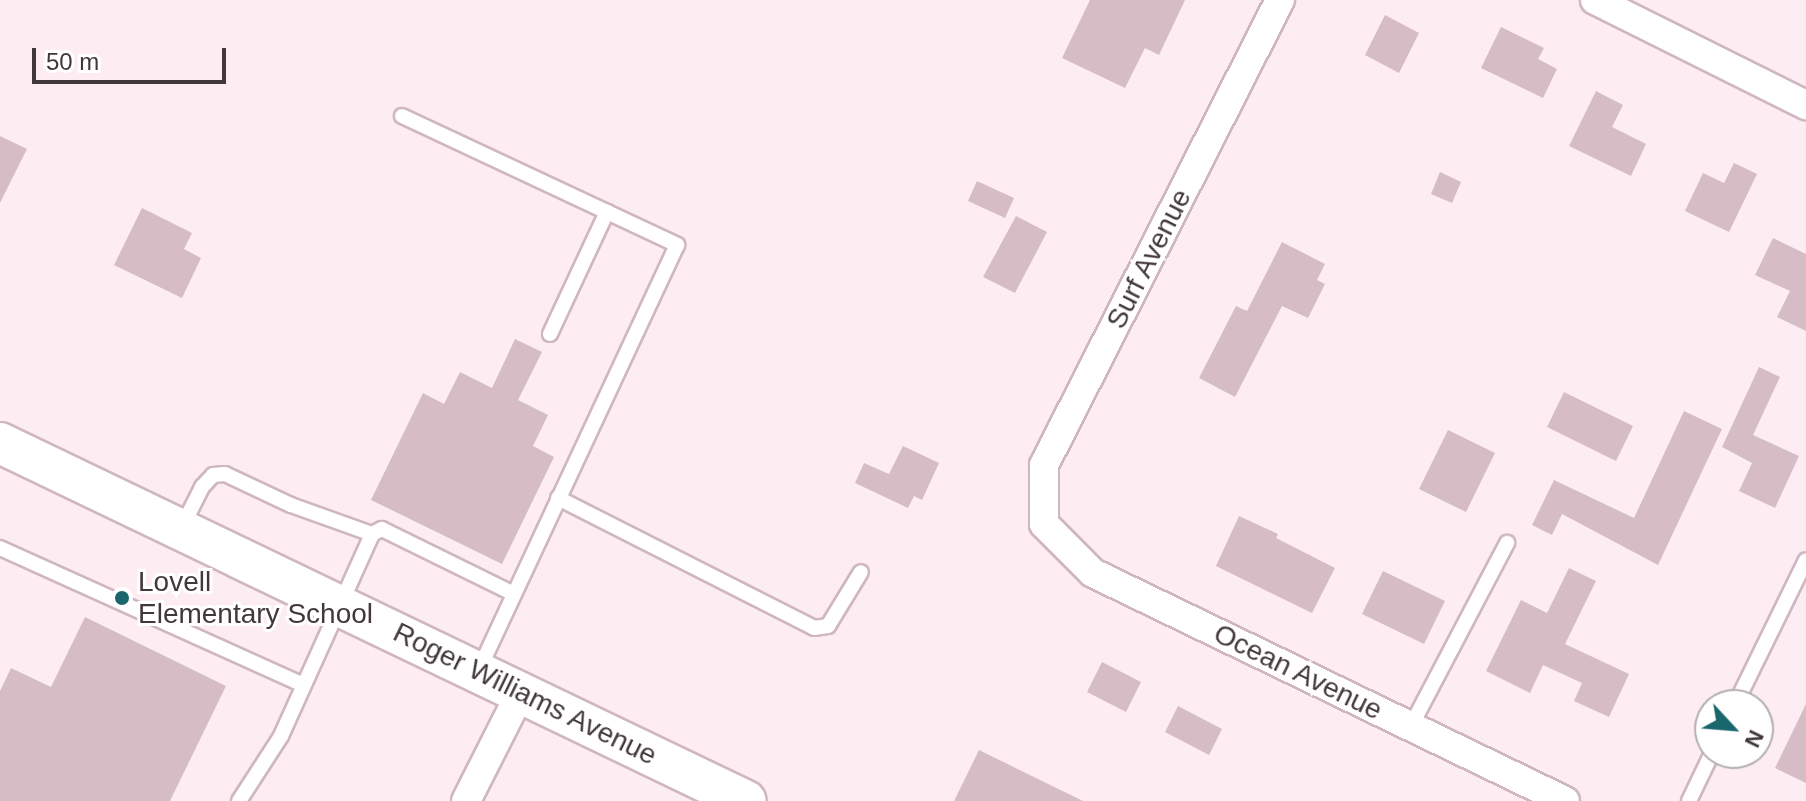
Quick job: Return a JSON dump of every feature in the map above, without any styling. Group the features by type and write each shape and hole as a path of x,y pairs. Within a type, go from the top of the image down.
{"street":[{"name":"Surf Avenue","path":"1044,524 1044,465 1280,0"},
{"path":"1595,0 1806,105"},
{"name":"Roger Williams Avenue","path":"0,443 746,801"},
{"name":"Ocean Avenue","path":"1044,524 1093,573 1565,801"},
{"path":"466,801 521,692"}],"lane":[{"path":"402,116 677,245 478,672"},
{"path":"550,334 607,212"},
{"path":"181,529 202,487 213,475 225,474 291,505 372,534"},
{"path":"558,498 814,628 828,626 861,572"},
{"path":"239,801 281,736 372,534 382,529 514,594"},
{"path":"1411,726 1507,543"},
{"path":"0,548 303,685"},
{"path":"1743,689 1806,560"},
{"path":"1689,801 1704,769"}],"building":[{"path":"1090,0 1185,0 1159,55 1145,48 1125,88 1062,58"},
{"path":"1385,15 1419,33 1399,73 1365,55"},
{"path":"1501,27 1544,48 1538,59 1557,69 1543,98 1481,68"},
{"path":"1596,91 1623,105 1612,127 1646,144 1631,176 1569,146"},
{"path":"0,136 27,149 0,203"},
{"path":"1734,163 1757,174 1729,232 1685,211 1703,173 1724,183"},
{"path":"1440,172 1461,182 1452,203 1431,194"},
{"path":"977,181 1014,198 1005,218 968,201"},
{"path":"142,208 192,233 184,249 201,258 182,298 114,265"},
{"path":"1016,216 1047,232 1015,293 983,277"},
{"path":"1773,238 1806,254 1806,331 1777,317 1790,291 1755,275"},
{"path":"1282,242 1325,264 1317,280 1325,284 1308,318 1282,306 1235,397 1199,378 1236,306 1247,311"},
{"path":"515,339 542,352 518,400 548,415 533,446 554,457 502,564 371,500 423,393 444,404 460,372 492,388"},
{"path":"1759,367 1780,377 1753,435 1799,456 1775,508 1739,491 1752,463 1722,447"},
{"path":"1564,392 1633,426 1616,461 1547,427"},
{"path":"1684,411 1722,429 1658,565 1562,514 1552,535 1532,525 1554,480 1634,518"},
{"path":"1448,430 1495,453 1466,512 1419,489"},
{"path":"903,446 939,463 922,500 914,496 908,508 855,483 864,463 889,474"},
{"path":"1239,516 1278,534 1276,538 1335,568 1312,613 1216,566"},
{"path":"1569,568 1596,581 1565,644 1629,674 1609,717 1574,701 1582,683 1543,665 1530,693 1486,671 1521,600 1547,613"},
{"path":"1383,571 1445,601 1424,644 1362,614"},
{"path":"85,617 226,686 170,801 0,801 0,691 11,668 51,687"},
{"path":"1102,662 1141,682 1126,712 1087,692"},
{"path":"1806,704 1806,783 1775,768"},
{"path":"1178,706 1222,729 1209,755 1165,732"},
{"path":"979,750 1083,801 954,801"}],"place":[{"name":"Lovell Elementary School","path":"122,598"}]}
